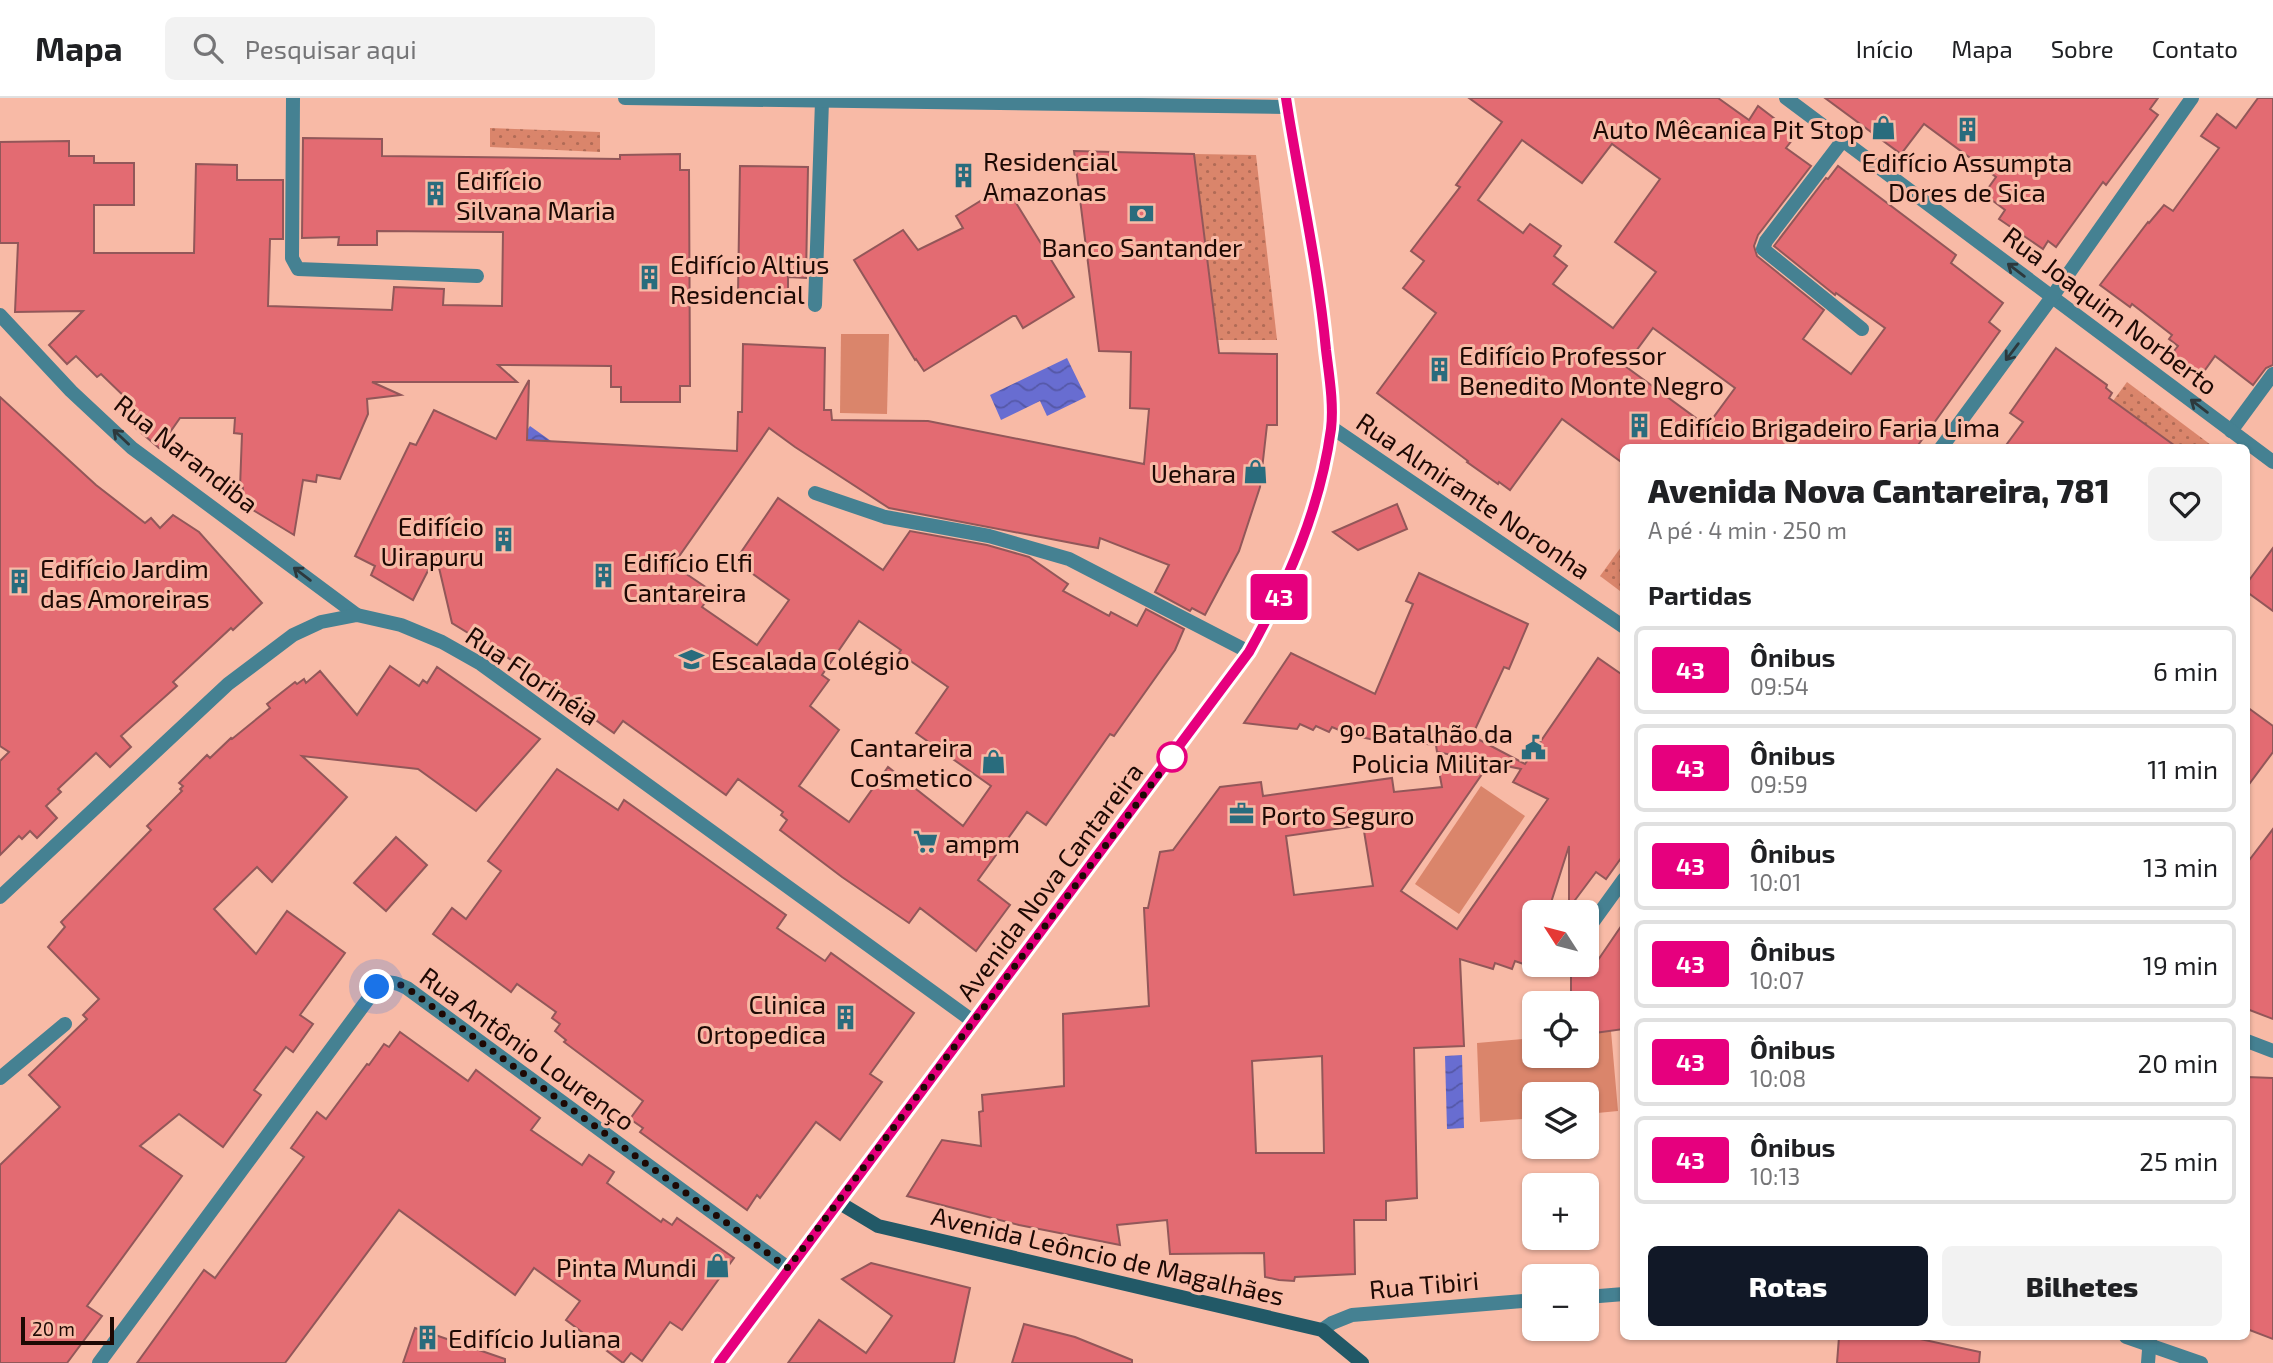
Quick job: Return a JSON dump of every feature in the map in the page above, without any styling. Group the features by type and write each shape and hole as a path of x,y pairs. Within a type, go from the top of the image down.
{"main road":[{"name":"Avenida Nova Cantareira","path":"719,1363 1249,652 1277,602 1299,554 1314,508 1331,427 1322,310 1286,102"},
{"name":"Avenida Leôncio de Magalhães","path":"838,1202 878,1226 1322,1330 1362,1363"}],"street":[{"path":"293,98 294,265 302,271 477,276"},
{"path":"625,98 1286,102"},
{"name":"Rua Joaquim Norberto","path":"1786,98 2249,444"},
{"path":"1944,444 2052,297 2192,98"},
{"path":"815,305 822,101"},
{"path":"1843,141 1766,241 1763,249 1861,329"},
{"name":"Rua Narandiba","path":"0,315 71,391 132,448 357,615"},
{"path":"2231,431 2273,374"},
{"name":"Rua Almirante Noronha","path":"1331,427 1620,624"},
{"name":"Rua Joaquim Norberto","path":"2250,445 2273,462"},
{"path":"815,493 885,517 989,536 1069,559 1249,652"},
{"name":"Rua Florinéia","path":"0,897 228,684 293,635 321,622 357,615 401,625 442,642 481,664 974,1022"},
{"path":"1600,912 1620,885"},
{"name":"Rua Antônio Lourenço","path":"99,1363 377,987 386,982 394,982 407,988 788,1268"},
{"path":"0,1079 65,1024"},
{"path":"2250,1042 2273,1051"},
{"path":"1599,1296 1620,1294"},
{"name":"Rua Tibiri","path":"1322,1330 1332,1322 1352,1315 1522,1301"},
{"path":"2148,1363 2150,1341 2201,1363"}],"shaded area":[{"path":"490,128 600,132 600,152 490,147"},
{"path":"1194,154 1256,155 1277,340 1218,340"},
{"path":"841,334 889,334 887,414 840,413"},
{"path":"2127,382 2210,444 2172,444 2113,401"},
{"path":"1620,548 1620,591 1600,576"},
{"path":"1481,786 1525,816 1459,914 1415,884"},
{"path":"1611,1031 1618,1111 1599,1113 1599,1082 1522,1082 1522,1119 1480,1122 1477,1043 1522,1039 1522,1068 1599,1068 1599,1032"}],"water":[{"path":"1067,358 1086,397 1047,416 1040,401 1001,420 990,395"},
{"path":"530,426 565,451 514,449"},
{"path":"1462,1055 1464,1128 1447,1129 1445,1056"}],"building":[{"path":"1469,98 1718,98 1749,120 1758,106 1796,135 1786,148 1811,166 1758,235 1754,246 1757,256 1824,310 1803,339 1851,374 1885,328 1836,293 1835,295 1774,246 1838,166 1956,255 1951,263 2003,303 1989,322 2000,331 1919,444 1620,444 1620,461 1562,419 1510,490 1467,462 1377,393 1436,313 1403,288 1424,261 1411,251 1460,187 1456,185 1502,122","holes":["1522,140 1582,183 1612,144 1660,179 1615,242 1656,272 1613,328 1553,284 1567,266 1554,256 1561,246 1530,224 1523,233 1478,200","1653,328 1735,388 1707,426 1625,366"]},
{"path":"1825,98 2158,98 2150,109 2158,115 2106,185 2103,182 2056,247 2048,241 2043,249 1999,219 2005,210 1984,194 1996,177 1924,124 1901,154"},
{"path":"2258,98 2273,98 2273,365 2266,368 2253,385 2215,356 2200,377 2170,356 2178,346 2169,339 2172,335 2132,304 2130,307 2100,285 2164,205 2173,211 2219,148 2201,136 2217,114 2236,128"},
{"path":"303,138 382,139 382,156 620,159 620,155 680,154 680,170 689,170 690,386 680,386 680,402 621,402 621,387 611,387 611,366 498,365 517,382 372,382 401,395 367,399 368,414 340,479 317,475 316,482 303,480 294,535 243,504 243,488 240,488 242,434 234,433 235,418 180,418 159,448 130,423 131,403 101,374 97,377 76,356 67,364 49,345 83,311 15,312 18,243 0,243 0,142 69,141 69,156 94,156 94,163 134,163 134,205 94,205 94,253 194,253 196,164 237,165 237,180 283,180 283,239 270,239 268,306 392,310 394,287 444,289 443,305 502,306 503,232 377,231 377,245 338,245 339,237 302,238"},
{"path":"1074,151 1194,154 1219,353 1277,354 1277,425 1267,425 1260,487 1239,551 1205,615 1192,608 1190,611 1155,592 1169,565 1100,538 1098,548 889,508 769,428 673,565 713,592 702,607 757,645 789,600 735,561 778,498 883,570 910,531 987,545 1029,557 1068,584 1063,591 1109,616 1111,612 1137,626 1146,609 1184,629 1175,650 1114,736 1110,734 1046,825 1027,812 978,880 1010,905 976,951 920,908 909,923 842,877 780,830 787,820 781,815 783,812 738,779 726,795 623,721 614,733 504,655 452,623 436,555 413,600 371,575 375,566 355,556 410,443 416,445 434,410 496,439 529,380 527,440 737,451 738,412 742,412 743,344 825,348 824,410 831,410 832,420 928,421 1144,464 1149,409 1130,408 1131,352 1099,351","holes":["859,621 901,650 899,653 948,687 916,733 991,786 963,826 888,767 849,822 799,786 839,730 810,706 829,680 822,675"]},
{"path":"740,166 808,167 806,278 788,277 788,295 738,294"},
{"path":"1003,187 1010,200 1013,198 1074,297 1023,328 1016,316 1013,316 924,371 854,260 903,230 918,250 963,228 956,216"},
{"path":"2056,348 2107,385 2106,388 2112,393 2109,398 2172,444 2007,444 2023,422 2010,413"},
{"path":"0,397 96,485 145,523 151,518 160,528 173,515 199,532 262,603 173,682 177,686 121,736 131,747 110,767 96,753 58,789 61,792 46,806 57,818 37,838 30,831 22,839 19,836 0,855 0,761 9,752 0,746"},
{"path":"1397,504 1407,529 1358,550 1333,532"},
{"path":"2273,548 2273,611 2250,594 2250,579"},
{"path":"1419,573 1528,624 1509,669 1504,667 1472,736 1525,764 1598,658 1620,673 1620,860 1606,879 1596,872 1575,900 1569,900 1569,846 1552,900 1522,900 1522,963 1515,961 1512,969 1495,963 1493,969 1460,959 1464,1046 1414,1048 1417,1198 1386,1201 1386,1220 1354,1220 1355,1274 1295,1277 1294,1281 1279,1280 1265,1277 1264,1253 1170,1254 1167,1220 1117,1225 1120,1245 1019,1225 907,1196 942,1140 981,1146 979,1112 983,1111 982,1095 1064,1086 1063,1014 1149,1006 1144,908 1148,908 1160,852 1173,850 1220,787 1261,782 1263,796 1392,778 1394,792 1442,787 1439,771 1489,764 1401,891 1457,929 1548,799 1513,782 1521,769 1437,752 1436,745 1388,740 1389,743 1351,735 1332,727 1329,732 1316,726 1313,730 1300,724 1297,729 1244,723 1291,653 1375,694 1413,604 1406,601","holes":["1363,825 1373,886 1294,895 1286,836","1322,1056 1324,1153 1256,1153 1252,1061"]},
{"path":"390,666 419,686 423,680 427,683 437,667 540,739 476,811 418,769 302,756 347,797 272,882 257,867 214,909 256,954 287,911 345,953 300,1015 313,1024 293,1052 286,1047 254,1090 261,1095 223,1147 179,1114 140,1146 182,1176 87,1306 102,1316 67,1363 0,1363 0,1165 60,1107 29,1075 87,1019 83,1015 99,999 48,947 65,927 61,922 151,830 147,826 182,791 180,789 183,786 179,783 207,755 210,758 270,708 267,704 295,682 297,684 304,679 306,683 320,671 357,715"},
{"path":"2250,709 2273,726 2273,752 2250,783"},
{"path":"557,769 618,810 624,800 786,915 777,928 825,961 831,953 914,1013 870,1074 882,1082 840,1140 816,1122 760,1198 757,1195 747,1210 640,1132 643,1128 630,1119 643,1101 564,1042 566,1040 555,1031 560,1024 552,1018 556,1012 517,984 511,992 433,934 452,908 466,919 501,871 488,861"},
{"path":"2273,829 2273,1019 2250,1010 2250,859"},
{"path":"396,837 427,865 386,911 354,883"},
{"path":"1620,928 1620,1030 1599,1032 1599,991 1571,991 1571,977 1600,976 1600,957"},
{"path":"400,1032 468,1081 476,1070 540,1118 531,1130 582,1165 589,1155 614,1172 607,1183 661,1222 663,1219 672,1225 677,1218 734,1258 682,1330 670,1322 642,1361 631,1353 623,1363 566,1320 580,1301 534,1268 515,1295 399,1210 285,1363 137,1363 204,1270 215,1278 304,1157 291,1148 317,1112 326,1119 384,1044 389,1047"},
{"path":"2250,1077 2273,1078 2273,1339 2250,1330"},
{"path":"871,1263 970,1288 954,1363 788,1363 819,1320 866,1353 892,1316 842,1279"},
{"path":"1024,1324 1075,1337 1132,1360 1132,1363 1012,1363"},
{"name":"Edifício Juliana","path":"415,1328 505,1359 505,1363 403,1363"},
{"path":"1839,1340 1925,1340 1980,1352 1979,1363 1837,1363"}],"bus line":[{"name":"43","path":"719,1363 1249,652 1277,602 1299,554 1314,508 1331,427 1322,310 1286,98"}],"place":[{"name":"Auto Mêcanica Pit Stop","path":"1884,128"},
{"name":"Edifício Assumpta Dores de Sica","path":"1967,129"},
{"name":"Residencial Amazonas","path":"963,175"},
{"name":"Edifício Silvana Maria","path":"436,194"},
{"name":"Banco Santander","path":"1142,214"},
{"name":"Edifício Altius Residencial","path":"650,278"},
{"name":"Edifício Professor Benedito Monte Negro","path":"1439,369"},
{"name":"Edifício Brigadeiro Faria Lima","path":"1639,426"},
{"name":"Uehara","path":"1256,472"},
{"name":"Edifício Uirapuru","path":"504,540"},
{"name":"Edifício Elfi Cantareira","path":"603,576"},
{"name":"Edifício Jardim das Amoreiras","path":"20,582"},
{"name":"Escalada Colégio","path":"691,659"},
{"name":"9º Batalhão da Policia Militar","path":"1533,747"},
{"name":"Cantareira Cosmetico","path":"993,761"},
{"name":"Porto Seguro","path":"1241,814"},
{"name":"ampm","path":"925,842"},
{"name":"Clinica Ortopedica","path":"846,1018"},
{"name":"Pinta Mundi","path":"717,1266"},
{"name":"Edifício Juliana","path":"428,1337"}],"route":[{"path":"377,987 386,982 394,982 407,988 788,1268 1172,757"}]}
